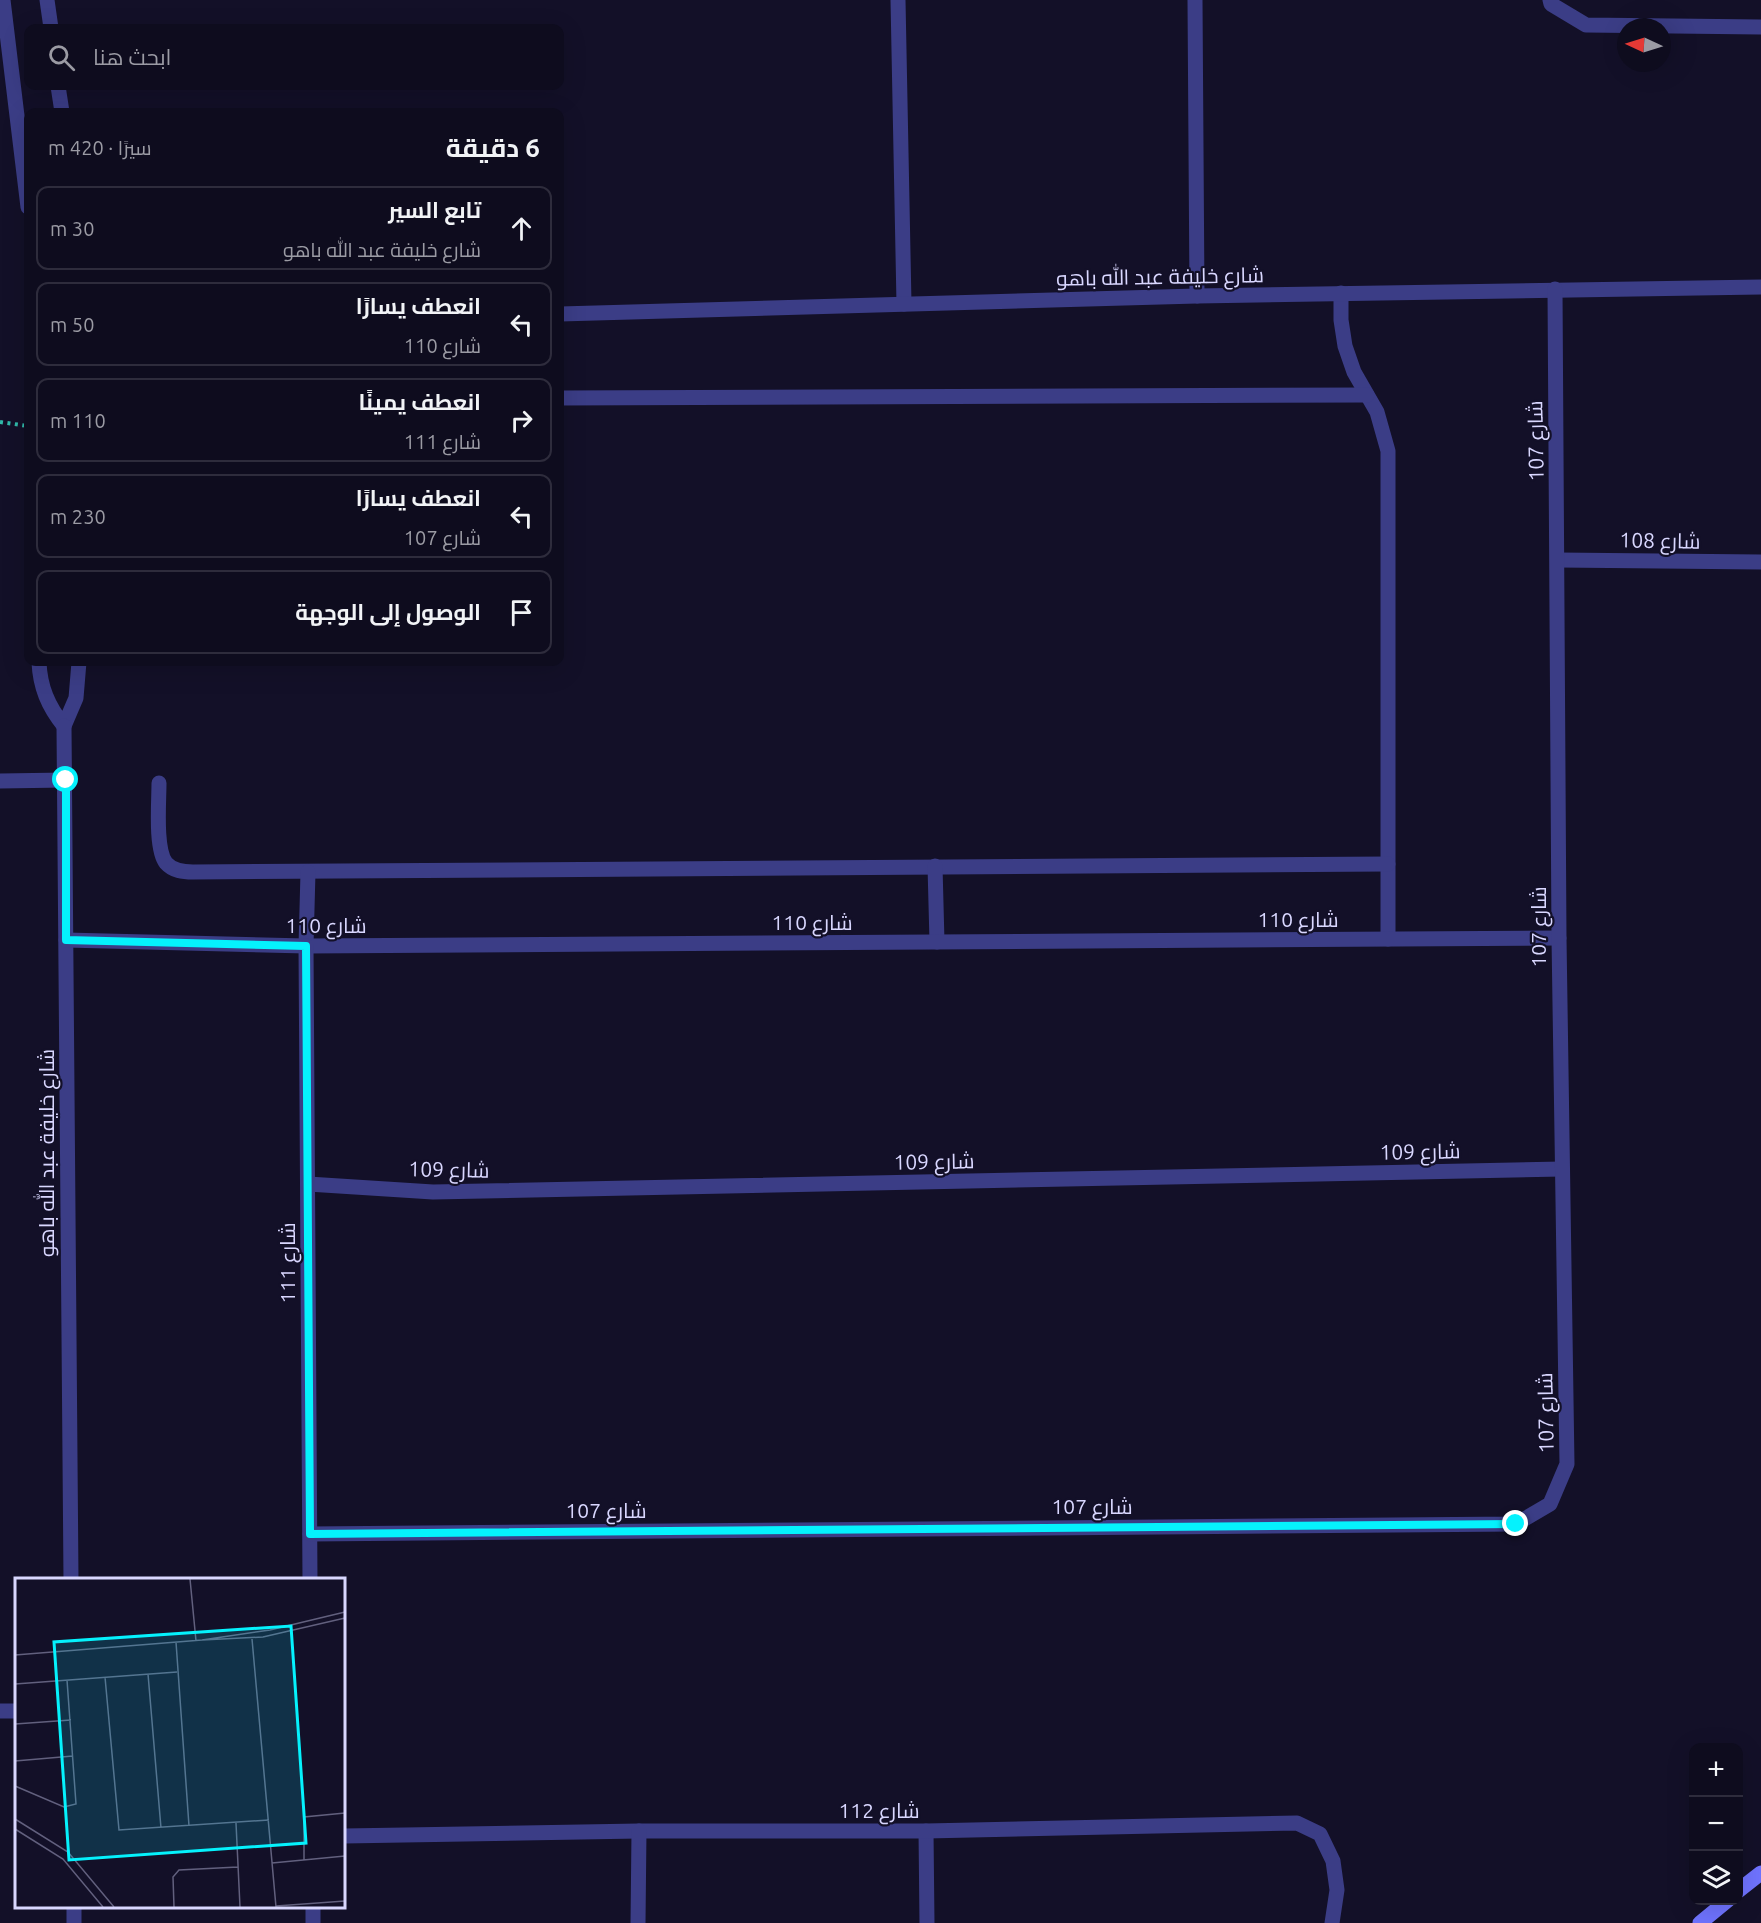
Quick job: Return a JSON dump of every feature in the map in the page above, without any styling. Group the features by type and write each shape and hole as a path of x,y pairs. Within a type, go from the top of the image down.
{"street":[{"path":"3,0 24,174"},
{"path":"46,0 50,24"},
{"path":"898,0 904,304"},
{"path":"1195,0 1197,296"},
{"path":"1550,0 1551,4 1586,25 1761,27"},
{"path":"59,90 61,108"},
{"name":"شارع خليفة عبد الله باهو","path":"564,314 1197,296 1761,287"},
{"name":"شارع 107","path":"310,1534 1516,1524 1550,1504 1567,1464 1558,938 1555,289"},
{"path":"1341,293 1341,320 1346,346 1354,372 1377,412 1388,451 1388,939"},
{"path":"564,398 1367,395"},
{"name":"شارع 108","path":"1558,560 1761,562"},
{"path":"39,666 42,689 64,726"},
{"name":"شارع خليفة عبد الله باهو","path":"71,1578 64,726 76,698 79,666"},
{"path":"0,781 66,780"},
{"path":"159,783 161,853 168,865 179,871 192,872 1388,864"},
{"path":"936,866 937,942"},
{"name":"شارع 111","path":"308,872 306,946 310,1578"},
{"name":"شارع 110","path":"66,940 306,946 1558,938"},
{"name":"شارع 109","path":"308,1184 434,1192 1562,1169"},
{"name":"شارع 112","path":"345,1836 639,1831 926,1831 1297,1823 1320,1834 1333,1861 1337,1890 1332,1923"},
{"path":"638,1923 639,1831"},
{"path":"926,1831 927,1923"},
{"path":"1743,1888 1761,1873"},
{"path":"1700,1923 1722,1905"}],"path":[{"path":"0,422 24,425"}],"route":[{"path":"66,780 66,940 306,946 310,1534 1516,1524"}]}
